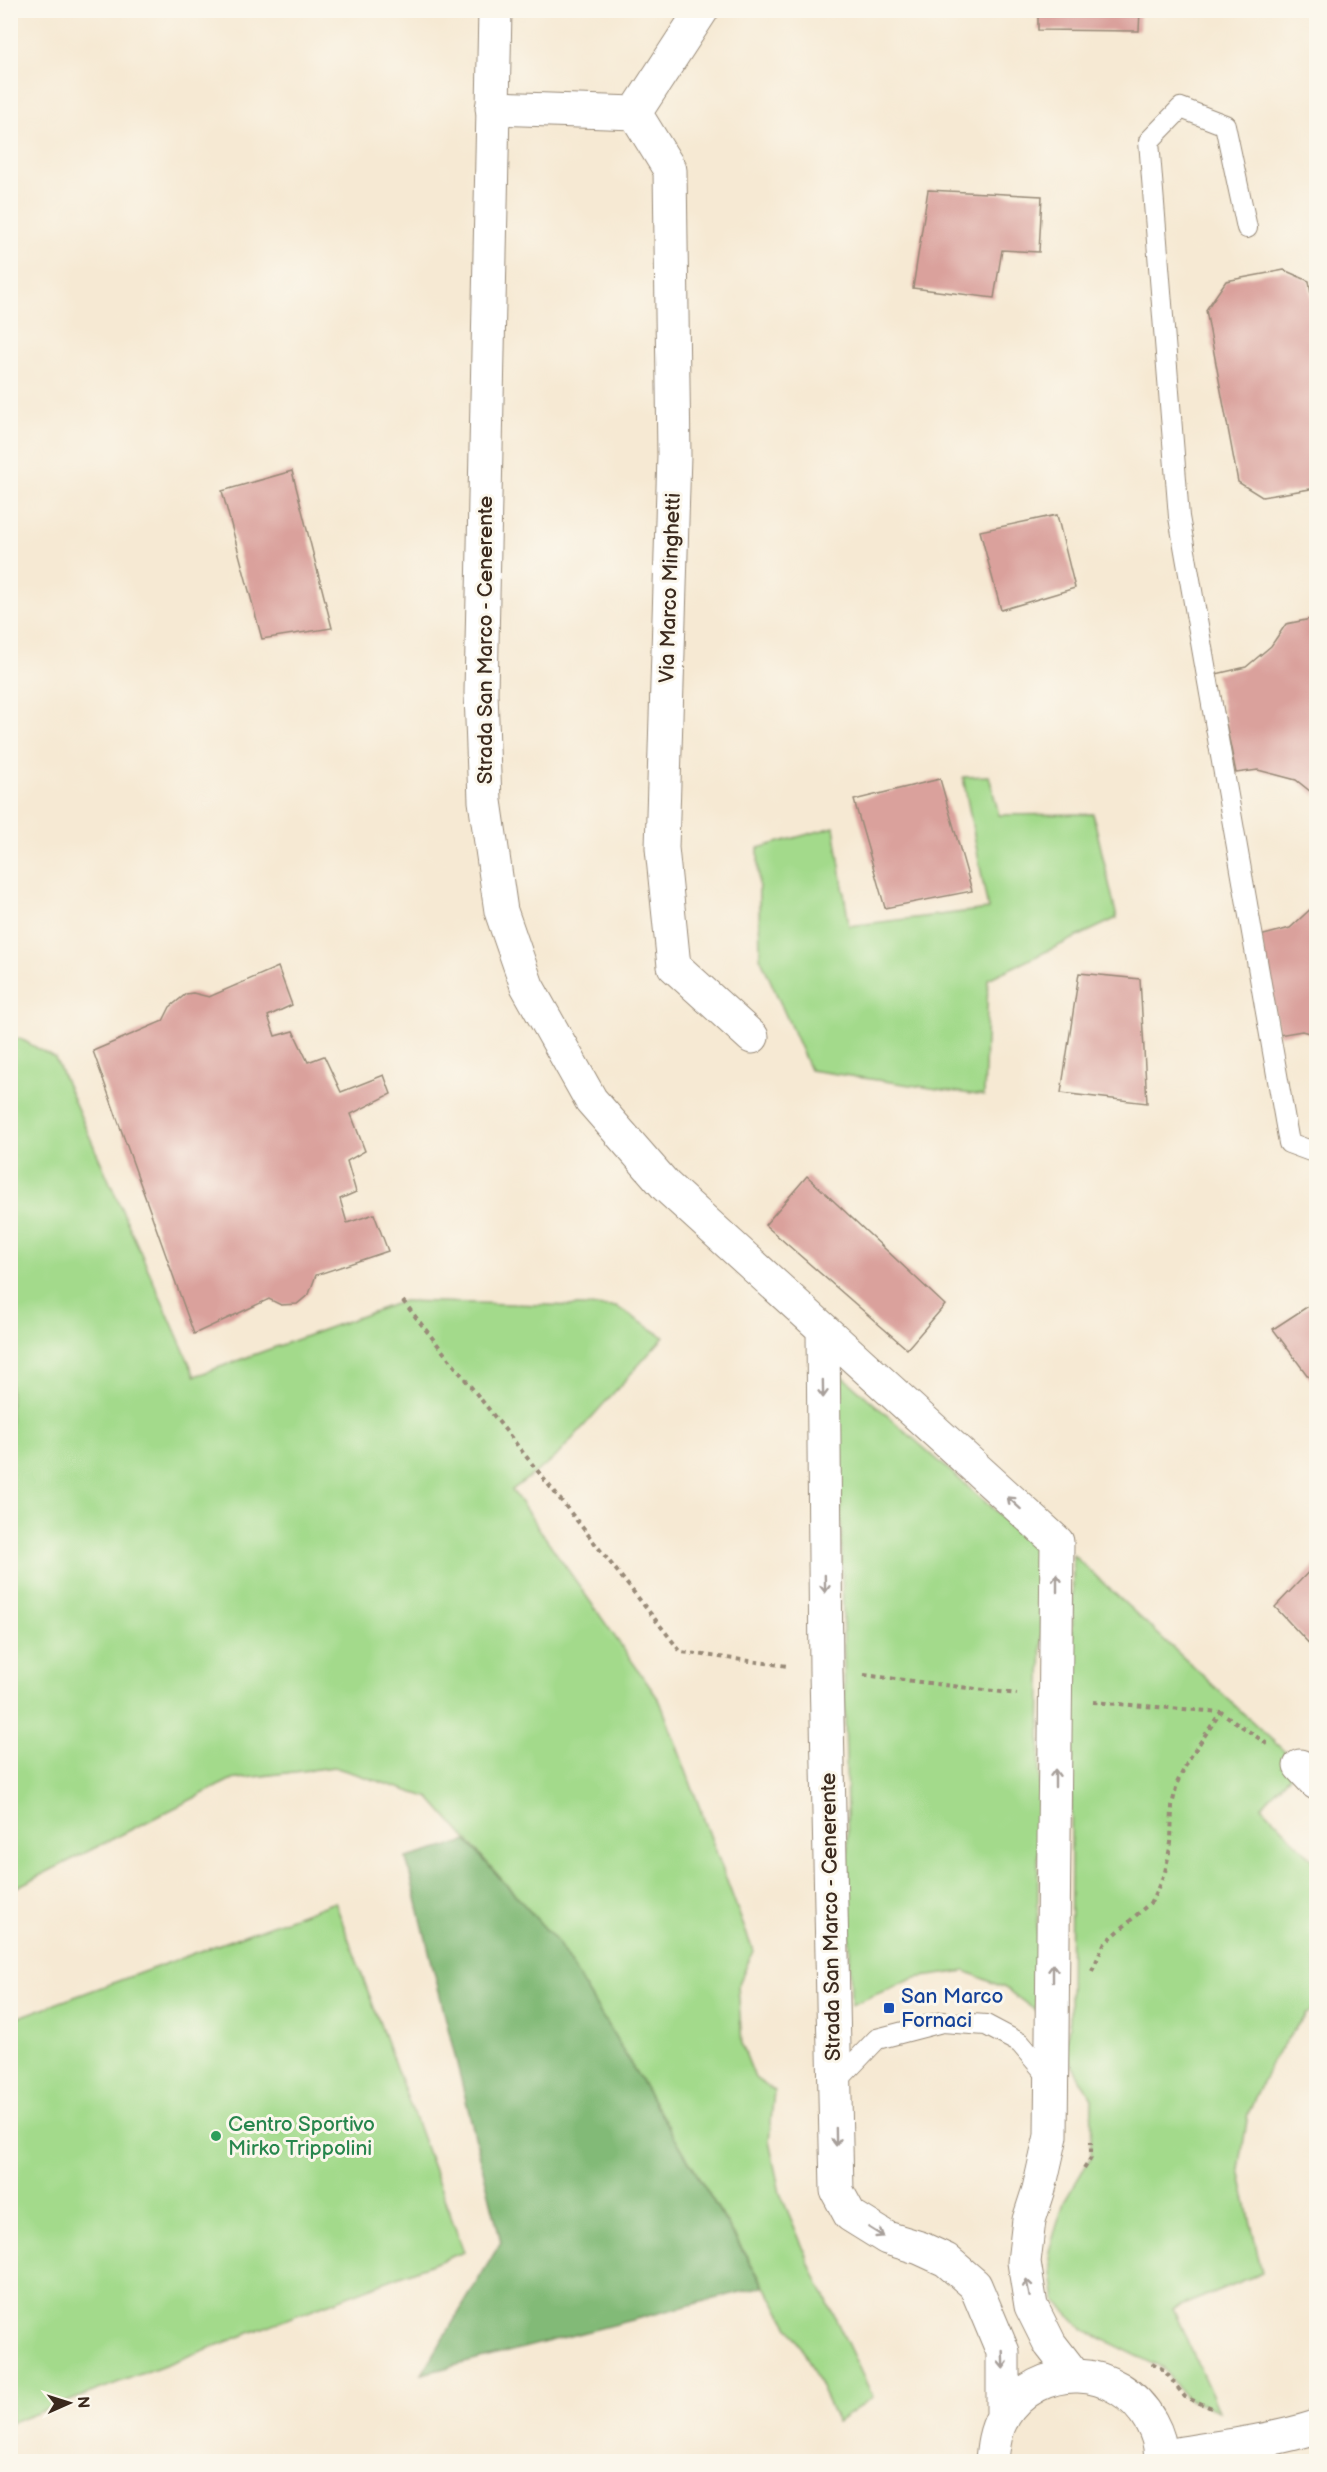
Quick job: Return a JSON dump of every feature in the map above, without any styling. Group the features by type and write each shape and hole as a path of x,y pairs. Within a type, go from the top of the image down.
{"main road":[{"name":"Strada San Marco - Cenerente","path":"495,10 481,693 485,801 501,911 527,986 591,1100 666,1186 1057,1542 1051,2136 1039,2189 1029,2220 1024,2262 1031,2306 1050,2344 1074,2375"},
{"path":"492,108 635,113 702,10"},
{"name":"Via Marco Minghetti","path":"635,113 670,170 674,455 662,848 674,966 752,1037"},
{"name":"Strada San Marco - Cenerente","path":"823,1331 826,1683 837,2191 850,2216 887,2238 920,2248 946,2260 975,2285 1003,2352 1003,2418"},
{"path":"992,2462 994,2441 1003,2418 1020,2396 1046,2381 1074,2375 1107,2381 1134,2398 1153,2425 1160,2459 1211,2447 1281,2438 1317,2427"}],"lane":[{"path":"1247,228 1224,125 1181,108 1149,141 1179,517 1289,1143 1317,1153"},
{"path":"835,2084 878,2039 942,2022 986,2025 1020,2043 1053,2082"}],"path":[{"path":"1088,1979 1104,1944 1152,1901 1165,1872 1171,1843 1172,1806 1177,1783 1189,1759 1221,1712"},
{"path":"1080,2175 1091,2158 1091,2134"},
{"path":"1144,2359 1164,2370 1185,2397 1219,2411"}],"green space":[{"path":"989,776 999,815 1093,814 1117,918 988,979 984,1096 810,1070 760,957 758,848 834,827 849,926 988,909 963,777"},
{"path":"19,1038 55,1058 195,1376 403,1301 617,1307 664,1337 555,1458 512,1490 660,1701 753,1951 738,1986 742,2045 755,2078 774,2091 769,2141 780,2193 816,2278 873,2397 837,2422 805,2353 558,1943 430,1798 334,1767 230,1780 11,1890 10,1042"},
{"path":"838,1372 1043,1553 1036,2011 1005,1988 965,1971 915,1978 851,2005"},
{"path":"1073,1555 1300,1766 1261,1806 1316,1863 1316,2009 1306,2014 1274,2057 1248,2114 1239,2170 1262,2273 1173,2309 1219,2411 1185,2397 1164,2369 1084,2330 1056,2302 1049,2251 1064,2202 1091,2157 1092,2099 1065,2053 1070,2019"},
{"path":"467,1841 558,1943 764,2286 422,2374 501,2242 406,1858"},
{"name":"Centro Sportivo Mirko Trippolini","path":"335,1902 464,2252 11,2423 11,2020"}],"building":[{"path":"1038,10 1140,10 1139,31 1038,30"},
{"path":"928,190 1042,196 1039,252 1002,250 994,298 913,288"},
{"path":"1284,270 1309,281 1316,327 1316,488 1262,497 1238,482 1206,310 1226,281"},
{"path":"292,471 332,628 262,639 222,491"},
{"path":"1057,515 1075,588 1001,610 980,531"},
{"path":"1316,618 1316,796 1296,780 1258,770 1236,773 1216,674 1246,667 1271,646 1286,624"},
{"path":"940,779 972,891 885,908 854,800"},
{"path":"1316,904 1316,1035 1302,1031 1279,1035 1260,936 1290,928"},
{"path":"278,967 292,1005 268,1016 275,1036 293,1031 308,1062 324,1056 341,1092 384,1075 391,1094 351,1114 365,1151 347,1161 356,1192 340,1199 347,1223 374,1214 388,1251 316,1275 309,1294 297,1304 281,1305 269,1299 194,1334 93,1051 163,1021 170,1007 186,994 193,993 209,997"},
{"path":"1079,973 1140,979 1147,1103 1061,1093"},
{"path":"807,1176 945,1305 907,1349 765,1225"},
{"path":"1316,1301 1316,1387 1273,1329"},
{"path":"1316,1564 1316,1651 1275,1607"}],"place":[{"name":"San Marco Fornaci","path":"889,2008"},
{"name":"Centro Sportivo Mirko Trippolini","path":"216,2136"}]}
